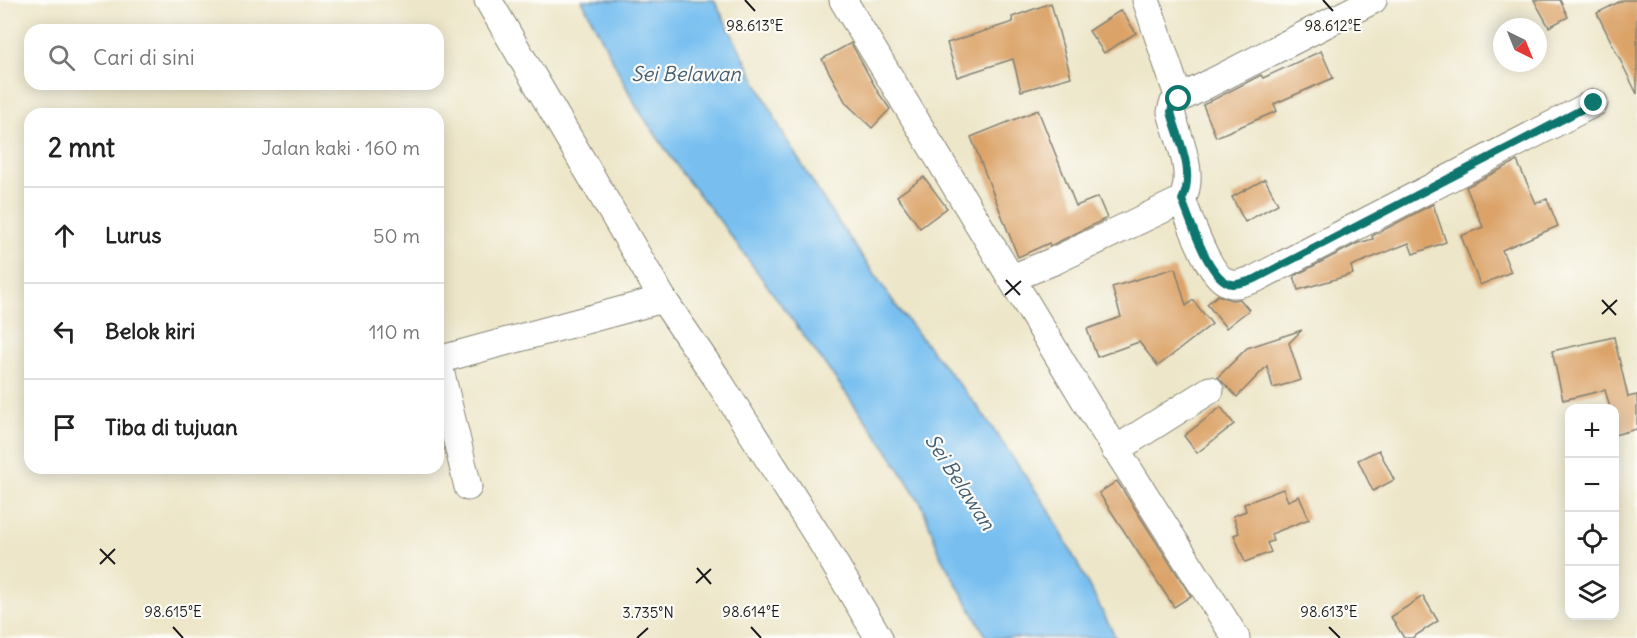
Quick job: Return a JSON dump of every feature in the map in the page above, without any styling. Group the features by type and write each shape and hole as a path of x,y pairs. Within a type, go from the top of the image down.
{"street":[{"path":"488,0 663,299 716,377 879,638"},
{"path":"843,0 1115,450 1236,638"},
{"path":"1146,0 1179,99"},
{"path":"1012,278 1054,261 1182,200 1186,192 1188,171 1171,112 1173,104 1373,0"},
{"path":"1182,200 1203,250 1216,273 1224,281 1233,285 1255,279 1594,103"},
{"path":"444,358 663,299"},
{"path":"444,385 468,487"},
{"path":"1115,450 1210,390"}],"water":[{"name":"Sei Belawan","path":"582,0 714,0 786,139 830,210 902,314 980,410 1051,513 1116,638 987,638 941,557 922,505 886,448 717,217 683,175 636,106"}],"building":[{"path":"1534,0 1560,0 1568,17 1549,27 1547,18 1544,18"},
{"path":"1623,0 1637,0 1637,94 1597,13"},
{"path":"1051,3 1071,77 1021,91 1013,59 957,77 947,43 1013,22 1012,17"},
{"path":"1121,10 1136,33 1104,53 1089,31"},
{"path":"851,43 890,109 872,128 846,103 822,59"},
{"path":"1321,51 1333,78 1274,104 1277,111 1216,137 1203,105 1261,75 1263,78"},
{"path":"1038,110 1076,206 1098,197 1107,218 1050,246 1049,243 1018,257 971,137"},
{"path":"1517,161 1536,203 1547,199 1558,226 1502,250 1511,272 1480,285 1461,236 1483,227 1466,187"},
{"path":"924,177 947,208 920,228 897,196"},
{"path":"1265,179 1278,204 1245,222 1232,197"},
{"path":"1433,204 1446,242 1413,254 1409,243 1351,266 1353,274 1298,290 1294,276 1358,243 1373,239 1372,236"},
{"path":"1175,268 1186,306 1193,300 1212,324 1158,366 1139,342 1097,357 1087,329 1121,317 1112,287"},
{"path":"1218,295 1231,300 1240,299 1249,310 1226,328 1207,304"},
{"path":"1302,330 1289,343 1301,380 1273,388 1267,366 1237,397 1218,377 1247,348"},
{"path":"1614,337 1628,397 1637,395 1637,429 1619,434 1619,404 1609,404 1605,390 1563,400 1552,351"},
{"path":"1221,407 1234,424 1197,453 1184,436"},
{"path":"1379,450 1394,480 1373,491 1358,460"},
{"path":"1117,481 1191,596 1174,607 1099,493"},
{"path":"1283,489 1288,501 1299,496 1309,519 1271,534 1273,541 1267,543 1271,552 1245,562 1234,535 1239,533 1233,516 1246,511 1244,504"},
{"path":"1423,596 1438,621 1412,638 1404,638 1391,617"}],"route":[{"path":"1179,99 1173,104 1171,112 1188,171 1186,192 1182,200 1203,250 1216,273 1224,281 1233,285 1255,279 1594,103"}]}
